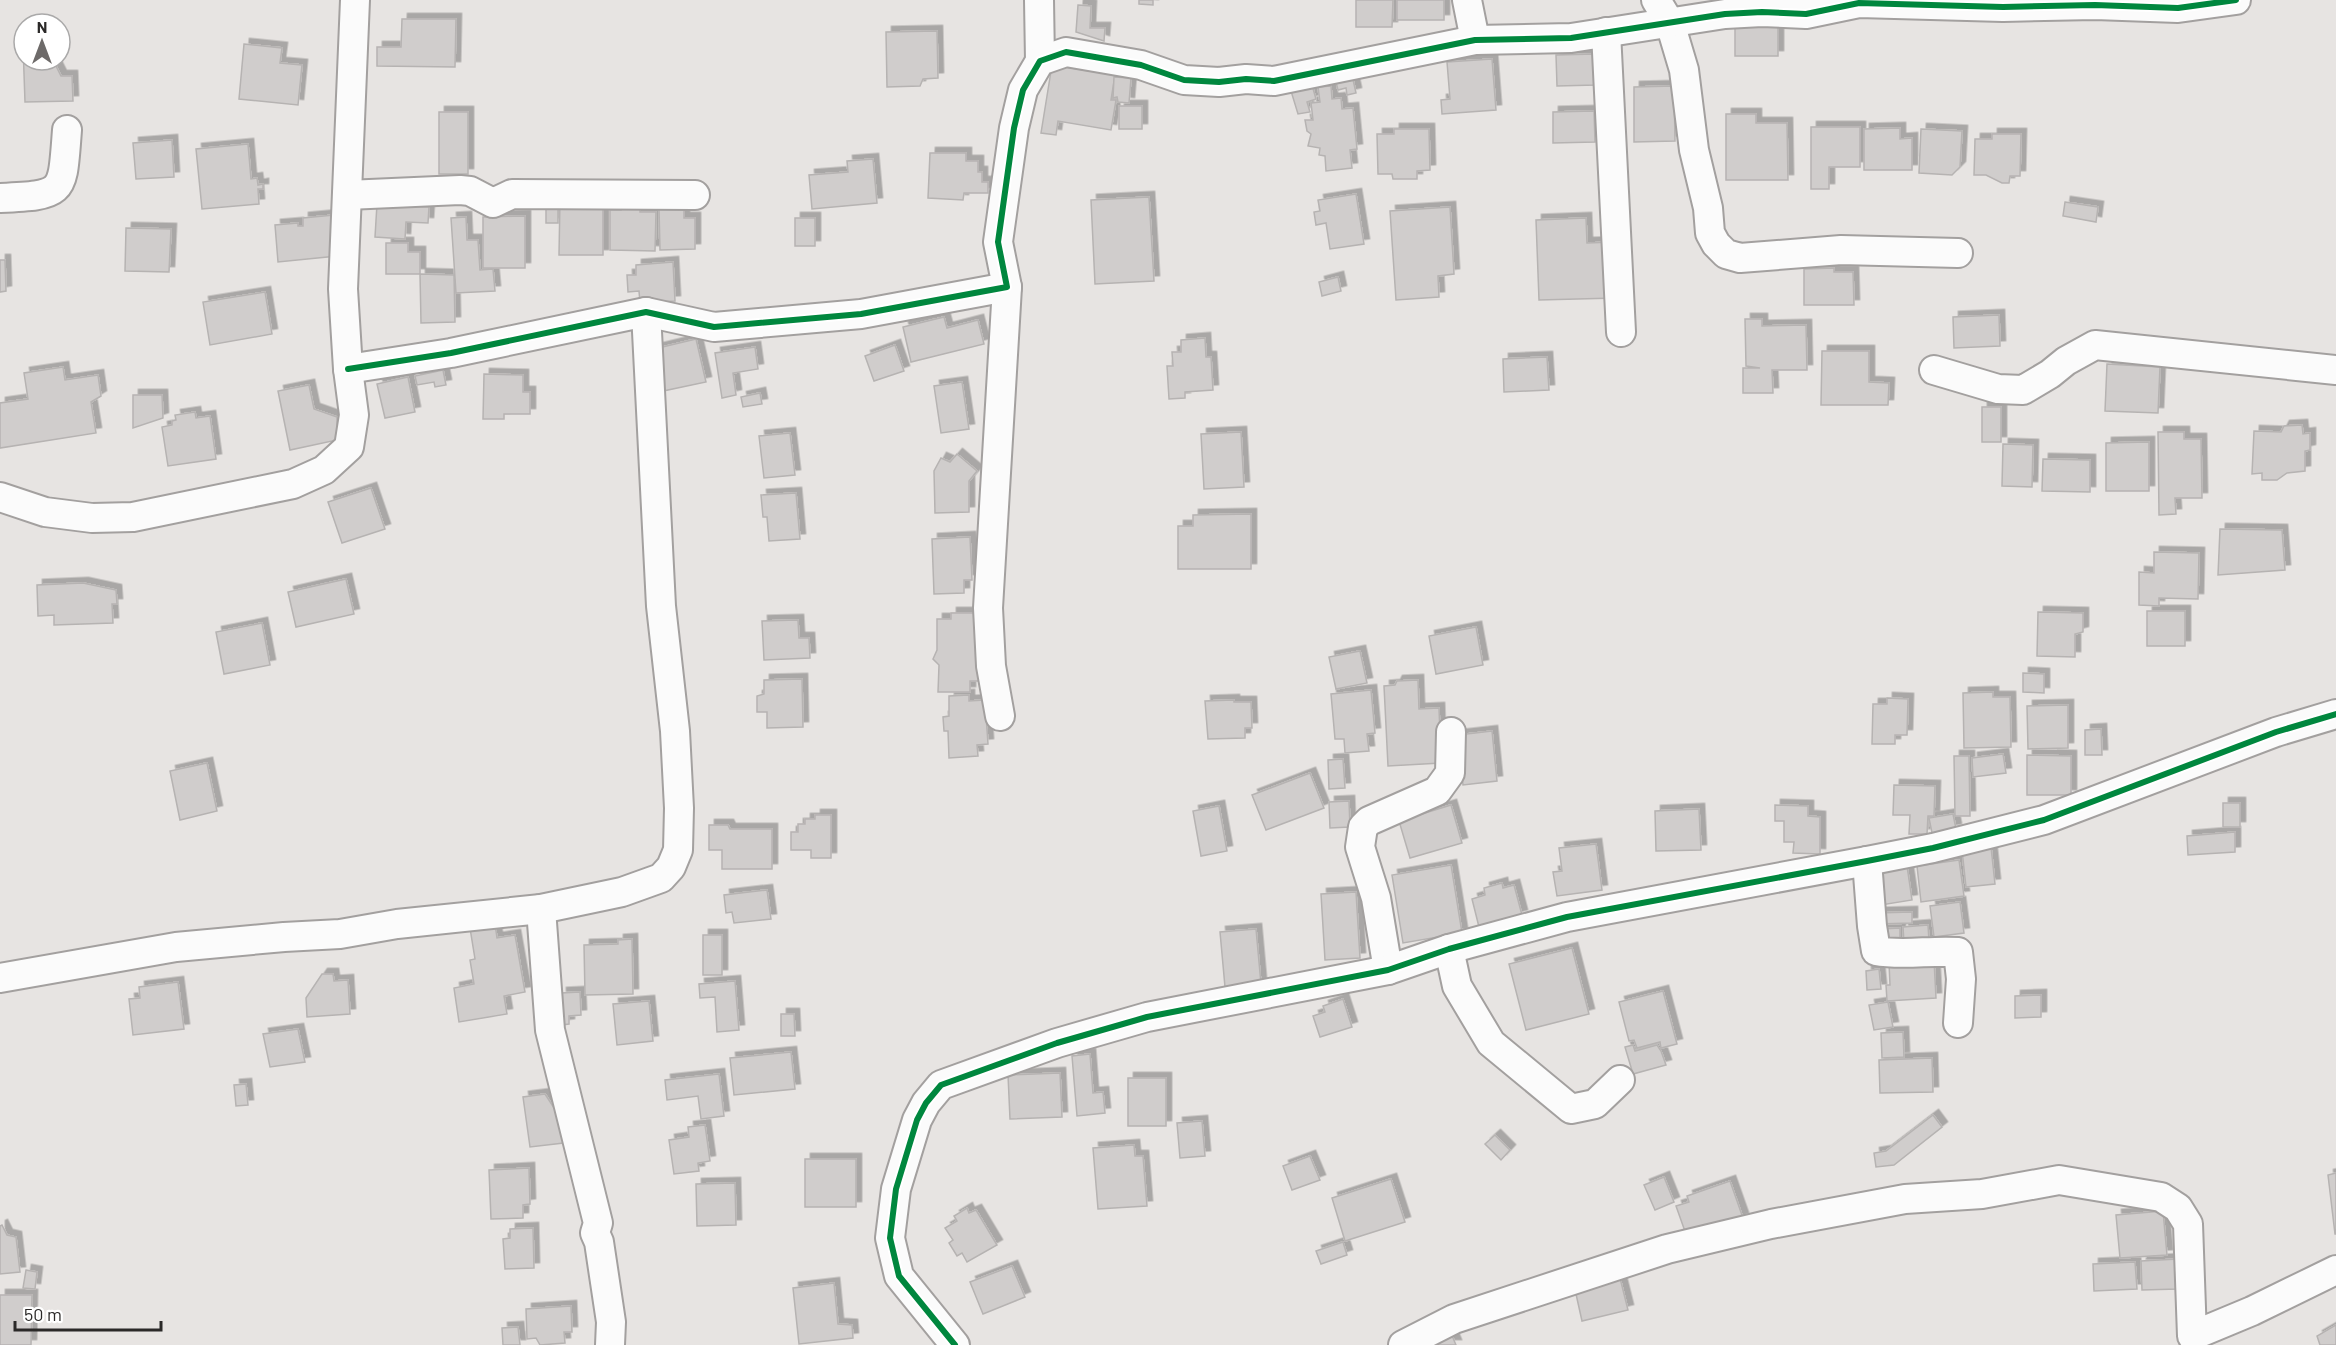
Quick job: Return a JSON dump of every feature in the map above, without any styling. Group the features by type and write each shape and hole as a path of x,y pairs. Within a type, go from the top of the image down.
{"street":[{"path":"0,497 45,512 92,518 133,517 293,484 324,471 349,447 354,415 348,369 343,289 355,0"},
{"path":"1000,716 991,666 988,608 1007,287 998,242 1009,162 1023,90 1040,61 1038,0"},
{"path":"1467,0 1475,40"},
{"path":"1040,61 1066,52 1141,65 1184,80 1274,81 1475,40 1571,38 1606,32 1663,11 1806,14 1859,3 2003,7 2177,4 2236,0"},
{"path":"1663,11 1684,70 1694,150 1708,208 1710,232 1716,244 1726,254 1740,258 1841,250 1958,253"},
{"path":"1606,32 1621,332"},
{"path":"0,198 48,194 60,185 64,174 67,130"},
{"path":"347,195 460,189 470,191 494,203 512,194 694,195"},
{"path":"348,369 451,353 646,312 714,327 861,314 1007,287"},
{"path":"0,978 176,947 340,934 397,924 541,909 622,892 662,878 671,867 678,850 679,808 675,731 662,606 646,312"},
{"path":"1934,370 1998,389 2023,390 2050,374 2066,361 2095,345 2336,370"},
{"path":"955,1345 899,1276 890,1238 896,1189 917,1120 926,1103 941,1085 1057,1043 1147,1017 1389,970 1449,949 1567,917 1933,848 2044,820 2276,732 2336,714"},
{"path":"1389,970 1376,898 1359,847 1360,837 1363,827 1369,821 1437,791 1450,773 1451,732"},
{"path":"1867,861 1876,951 1895,954 1932,950 1958,952 1961,979 1958,1023"},
{"path":"541,909 550,1030 598,1222 595,1233 599,1242 611,1322 610,1345"},
{"path":"1449,949 1457,986 1491,1043 1552,1095 1571,1109 1595,1104 1620,1080"},
{"path":"1403,1345 1454,1319 1667,1249 1771,1224 1905,1199 1982,1194 2059,1180 2161,1197 2178,1208 2188,1224 2192,1336 2252,1311 2336,1270"}],"building":[{"path":"1139,0 1153,0 1153,5 1139,4"},
{"path":"1356,0 1393,0 1392,27 1356,27"},
{"path":"1397,0 1444,0 1444,20 1397,20"},
{"path":"1078,5 1091,6 1090,28 1105,28 1104,41 1076,32"},
{"path":"1735,18 1778,18 1778,56 1735,56"},
{"path":"402,19 456,19 455,67 377,66 377,47 401,47"},
{"path":"937,31 938,78 923,79 920,86 887,87 886,32"},
{"path":"244,44 282,48 280,63 302,65 298,105 239,99"},
{"path":"1595,54 1596,85 1557,86 1556,55"},
{"path":"1492,59 1496,110 1442,114 1441,100 1450,99 1447,62"},
{"path":"1052,65 1115,75 1111,100 1116,100 1111,130 1058,121 1056,135 1041,133"},
{"path":"24,72 59,72 61,76 72,76 73,101 25,102"},
{"path":"1352,75 1356,93 1347,95 1346,88 1338,90 1335,78"},
{"path":"1114,77 1131,78 1129,103 1118,102 1117,97 1113,98"},
{"path":"1312,85 1316,99 1307,102 1310,112 1298,114 1291,91"},
{"path":"1331,86 1332,99 1341,98 1342,109 1353,108 1357,149 1350,150 1352,168 1326,171 1325,156 1319,155 1320,148 1308,146 1311,134 1307,131 1305,120 1313,120 1311,103 1320,102 1318,87"},
{"path":"1674,86 1675,141 1634,142 1634,87"},
{"path":"1119,106 1142,106 1142,129 1119,129"},
{"path":"1594,111 1595,142 1553,143 1553,112"},
{"path":"439,112 468,112 468,174 439,174"},
{"path":"1726,114 1756,114 1756,123 1787,123 1788,180 1726,180"},
{"path":"1811,127 1860,127 1860,167 1829,167 1829,189 1811,189"},
{"path":"1900,128 1900,139 1912,138 1912,170 1864,170 1864,129"},
{"path":"1394,129 1429,129 1430,170 1417,171 1417,179 1393,179 1392,174 1378,174 1377,134 1394,134"},
{"path":"1921,129 1962,131 1960,167 1952,175 1919,173"},
{"path":"1992,134 2021,134 2020,176 2010,176 2009,183 2002,183 1986,175 1974,175 1975,139 1992,139"},
{"path":"172,140 174,177 136,179 133,143"},
{"path":"248,144 251,179 257,178 258,185 263,184 263,189 258,189 259,204 202,209 196,149"},
{"path":"930,153 966,153 966,161 978,161 978,172 982,172 982,182 988,182 988,193 964,193 963,200 928,198"},
{"path":"873,159 877,203 812,209 809,175 848,172 847,161"},
{"path":"1356,194 1364,244 1330,249 1326,223 1316,225 1314,212 1320,211 1318,200"},
{"path":"1149,197 1154,281 1095,284 1091,200"},
{"path":"560,199 603,199 603,255 559,255"},
{"path":"546,200 558,200 558,223 546,223"},
{"path":"2065,202 2098,207 2096,222 2063,216"},
{"path":"377,204 429,207 428,223 406,222 405,239 375,237"},
{"path":"621,206 640,209 640,212 656,212 655,251 610,250 610,210 621,210"},
{"path":"1450,207 1454,274 1438,276 1439,297 1396,300 1390,211"},
{"path":"659,209 684,209 684,218 695,218 695,249 660,250"},
{"path":"334,215 337,256 278,262 275,225 298,223 298,226 303,226 303,218"},
{"path":"525,216 525,268 483,268 483,217"},
{"path":"466,217 467,240 478,240 480,270 493,269 495,291 456,293 451,218"},
{"path":"795,218 815,218 815,246 795,246"},
{"path":"1586,218 1587,243 1614,242 1616,298 1539,300 1536,220"},
{"path":"126,228 171,229 169,272 125,271"},
{"path":"386,243 408,243 408,252 420,252 420,274 386,274"},
{"path":"0,260 5,260 6,291 0,292"},
{"path":"673,262 675,301 640,303 639,291 628,292 627,275 636,275 636,265"},
{"path":"1834,268 1834,272 1853,272 1854,305 1804,305 1804,269"},
{"path":"420,274 454,275 455,322 421,323"},
{"path":"1338,277 1341,291 1322,296 1319,282"},
{"path":"265,292 272,334 210,345 203,302"},
{"path":"1999,315 2000,346 1954,348 1953,317"},
{"path":"944,317 947,328 978,320 984,344 911,362 903,327"},
{"path":"1745,319 1762,319 1762,326 1806,325 1807,370 1772,370 1773,393 1743,393 1743,368 1760,368 1746,366"},
{"path":"1205,338 1206,357 1211,357 1213,390 1185,392 1185,398 1169,399 1167,366 1173,366 1172,352 1181,352 1181,340"},
{"path":"696,339 706,382 663,391 654,349"},
{"path":"895,345 904,371 874,381 865,356"},
{"path":"755,347 758,369 733,373 736,395 722,398 715,353"},
{"path":"1822,351 1869,351 1869,382 1889,383 1888,405 1821,405"},
{"path":"1547,357 1549,390 1504,392 1503,359"},
{"path":"2107,364 2160,367 2158,413 2105,411"},
{"path":"63,367 65,380 98,375 101,396 91,402 96,433 0,448 0,403 28,399 24,373"},
{"path":"443,370 446,385 435,387 434,382 417,385 415,376"},
{"path":"484,374 523,375 523,392 530,392 530,414 504,414 504,419 483,419"},
{"path":"408,377 415,412 385,418 377,384"},
{"path":"962,382 969,429 941,433 934,386"},
{"path":"309,385 314,409 337,417 337,440 290,450 278,391"},
{"path":"760,393 762,404 743,407 741,397"},
{"path":"133,395 162,395 163,418 133,428"},
{"path":"1982,407 2001,407 2001,442 1982,442"},
{"path":"195,412 196,418 210,416 216,459 168,466 162,427 172,425 172,421 176,420 175,415"},
{"path":"2302,425 2303,434 2310,433 2310,450 2305,451 2305,471 2287,473 2277,480 2262,480 2262,473 2252,474 2254,431 2281,432 2284,426"},
{"path":"1241,432 1244,487 1204,489 1201,434"},
{"path":"2158,432 2184,432 2184,439 2201,439 2202,498 2175,498 2176,514 2159,515"},
{"path":"790,433 795,475 764,478 759,436"},
{"path":"2149,442 2149,491 2106,491 2106,443"},
{"path":"2003,444 2033,445 2032,487 2002,486"},
{"path":"957,454 977,471 969,481 969,512 935,513 934,471 941,458 950,462"},
{"path":"2043,459 2090,460 2090,492 2042,491"},
{"path":"371,488 385,529 342,543 328,502"},
{"path":"796,493 800,539 769,541 767,517 763,517 761,495"},
{"path":"1251,514 1251,569 1178,569 1178,526 1193,526 1193,515"},
{"path":"2220,529 2282,530 2285,570 2218,575"},
{"path":"970,537 972,580 964,580 964,593 934,594 932,539"},
{"path":"2154,552 2199,553 2198,599 2159,598 2159,606 2139,605 2139,572 2154,573"},
{"path":"346,579 354,614 296,627 288,592"},
{"path":"83,583 116,590 117,604 112,604 113,623 54,625 54,615 38,616 37,585"},
{"path":"2147,611 2185,611 2185,646 2147,646"},
{"path":"2038,612 2083,613 2083,632 2075,634 2075,657 2037,656"},
{"path":"951,613 982,613 982,681 970,681 970,692 938,692 939,665 933,659 937,650 937,619 951,619"},
{"path":"798,620 799,638 809,638 810,658 764,660 762,621"},
{"path":"262,623 270,665 224,674 216,632"},
{"path":"1476,627 1483,665 1436,674 1429,636"},
{"path":"1360,651 1367,683 1336,689 1329,657"},
{"path":"2023,673 2044,674 2044,693 2023,692"},
{"path":"802,679 803,727 767,728 767,712 757,712 757,696 764,694 764,680"},
{"path":"1418,680 1419,709 1439,708 1441,763 1388,766 1384,686 1395,685 1397,681"},
{"path":"1371,690 1375,733 1367,734 1369,751 1345,753 1344,739 1335,739 1331,694"},
{"path":"1993,692 1993,697 2010,697 2011,747 1964,748 1963,693"},
{"path":"969,695 969,701 985,700 988,744 977,745 978,756 949,758 948,731 944,731 943,717 949,716 949,696"},
{"path":"1887,698 1908,699 1907,735 1895,735 1895,744 1872,744 1873,704 1887,704"},
{"path":"1234,700 1234,702 1251,702 1252,728 1245,728 1245,738 1208,739 1205,701"},
{"path":"2068,705 2068,748 2028,749 2027,706"},
{"path":"2101,729 2102,755 2085,755 2085,730"},
{"path":"1492,731 1497,781 1463,785 1458,735"},
{"path":"2003,754 2006,773 1973,777 1972,758"},
{"path":"2027,755 2071,756 2071,795 2027,795"},
{"path":"1954,756 1969,756 1970,816 1955,816"},
{"path":"1343,759 1345,788 1329,789 1328,760"},
{"path":"207,763 217,811 180,820 170,771"},
{"path":"1310,773 1324,808 1266,830 1252,795"},
{"path":"1894,785 1935,786 1934,816 1928,816 1927,834 1909,834 1910,815 1893,815"},
{"path":"1349,801 1350,827 1330,828 1329,802"},
{"path":"2223,803 2240,803 2240,827 2223,827"},
{"path":"1451,805 1462,843 1410,858 1399,821"},
{"path":"1775,805 1808,806 1808,816 1820,817 1820,854 1793,853 1794,842 1784,842 1784,821 1775,821"},
{"path":"1219,806 1227,851 1201,856 1193,811"},
{"path":"1699,809 1701,850 1656,851 1655,811"},
{"path":"1953,814 1956,829 1932,833 1929,818"},
{"path":"815,815 831,815 831,858 811,858 811,850 791,850 791,832 798,832 798,824 805,824 805,819 815,819"},
{"path":"709,825 728,825 730,829 772,829 772,869 722,869 722,850 709,850"},
{"path":"2235,832 2235,852 2188,855 2187,836"},
{"path":"1596,844 1602,890 1557,896 1553,872 1562,871 1559,848"},
{"path":"1991,847 1995,884 1966,887 1962,850"},
{"path":"1959,860 1964,896 1921,902 1917,866"},
{"path":"1451,865 1462,933 1403,943 1392,875"},
{"path":"1907,866 1912,900 1881,905 1875,871"},
{"path":"1502,883 1503,888 1514,885 1522,915 1479,927 1472,899 1485,895 1484,888"},
{"path":"767,890 771,919 734,923 732,912 726,913 724,895"},
{"path":"1356,892 1360,958 1325,960 1321,894"},
{"path":"1960,902 1964,933 1934,937 1930,906"},
{"path":"1912,912 1912,923 1876,924 1876,913"},
{"path":"495,924 497,938 515,935 525,992 504,996 507,1014 459,1022 454,988 474,984 470,960 475,959 470,928"},
{"path":"1928,925 1929,941 1904,943 1903,927"},
{"path":"1900,928 1900,943 1881,944 1880,929"},
{"path":"1256,929 1261,984 1225,987 1220,932"},
{"path":"703,935 722,935 722,975 703,975"},
{"path":"632,939 633,994 585,995 584,945 618,944 618,940"},
{"path":"1572,948 1589,1014 1526,1030 1509,964"},
{"path":"1934,960 1936,998 1887,1001 1886,985 1890,985 1889,963"},
{"path":"1879,969 1881,989 1867,990 1866,971"},
{"path":"322,974 333,974 334,981 348,980 350,1014 307,1017 306,998"},
{"path":"735,981 739,1030 717,1032 715,997 700,998 699,984"},
{"path":"178,982 184,1029 133,1035 129,999 140,998 139,987"},
{"path":"1663,991 1677,1044 1661,1048 1660,1042 1637,1048 1634,1040 1629,1041 1619,1002"},
{"path":"580,992 581,1015 569,1016 569,1024 562,1025 561,993"},
{"path":"2041,995 2041,1017 2015,1018 2015,996"},
{"path":"1343,999 1352,1027 1320,1037 1313,1016 1325,1012 1323,1006"},
{"path":"649,1001 653,1041 617,1045 613,1004"},
{"path":"1888,1002 1893,1027 1874,1030 1869,1005"},
{"path":"781,1014 794,1014 795,1036 781,1036"},
{"path":"298,1029 305,1062 270,1067 263,1034"},
{"path":"1903,1032 1904,1057 1882,1058 1881,1033"},
{"path":"1633,1045 1635,1051 1657,1045 1666,1065 1633,1074 1625,1047"},
{"path":"791,1052 795,1089 734,1095 730,1058"},
{"path":"1090,1054 1093,1093 1103,1092 1105,1113 1077,1116 1072,1056"},
{"path":"1932,1058 1933,1092 1880,1093 1879,1060"},
{"path":"1060,1073 1062,1117 1010,1119 1008,1075"},
{"path":"719,1074 724,1116 701,1119 698,1096 667,1100 665,1080"},
{"path":"1128,1078 1166,1078 1166,1126 1128,1126"},
{"path":"246,1084 248,1105 236,1106 234,1085"},
{"path":"545,1094 554,1108 567,1106 572,1142 530,1147 523,1097"},
{"path":"1933,1115 1942,1127 1894,1165 1876,1167 1874,1153 1886,1151"},
{"path":"1202,1121 1205,1156 1180,1158 1177,1123"},
{"path":"705,1125 710,1161 698,1163 699,1171 674,1174 669,1140 689,1137 688,1127"},
{"path":"1495,1135 1510,1150 1501,1160 1485,1144"},
{"path":"1134,1145 1135,1156 1143,1156 1147,1206 1098,1209 1093,1148"},
{"path":"1310,1156 1320,1180 1292,1190 1283,1166"},
{"path":"805,1159 856,1159 856,1207 805,1207"},
{"path":"529,1168 530,1204 523,1205 523,1218 491,1219 489,1170"},
{"path":"2336,1173 2336,1234 2335,1234 2328,1175"},
{"path":"1664,1177 1674,1202 1655,1210 1644,1185"},
{"path":"1391,1179 1405,1222 1345,1241 1332,1198"},
{"path":"1730,1181 1743,1218 1687,1237 1676,1206 1689,1202 1687,1196"},
{"path":"735,1183 736,1225 697,1226 696,1184"},
{"path":"967,1208 969,1213 976,1210 997,1245 967,1262 962,1253 957,1256 949,1243 953,1240 945,1228 957,1221 954,1216"},
{"path":"2163,1211 2167,1255 2120,1258 2116,1215"},
{"path":"2,1225 7,1235 16,1237 20,1272 0,1274 0,1226"},
{"path":"533,1228 534,1268 505,1269 503,1239 510,1238 510,1229"},
{"path":"1343,1242 1347,1255 1321,1264 1316,1251"},
{"path":"2178,1259 2178,1289 2142,1290 2141,1261"},
{"path":"2135,1262 2137,1289 2094,1291 2093,1264"},
{"path":"1012,1266 1025,1297 983,1314 970,1282"},
{"path":"26,1270 37,1272 35,1289 23,1288"},
{"path":"1619,1274 1628,1310 1582,1321 1574,1285"},
{"path":"834,1283 838,1324 852,1325 853,1338 799,1344 793,1288"},
{"path":"0,1295 32,1295 31,1345 0,1345"},
{"path":"571,1306 572,1332 564,1332 565,1343 540,1345 536,1338 527,1339 526,1309"},
{"path":"2336,1325 2336,1345 2320,1345 2317,1336"},
{"path":"518,1327 520,1345 503,1345 502,1328"},
{"path":"1450,1331 1456,1345 1418,1345"}],"cycle path":[{"path":"348,369 451,353 646,312 714,327 861,314 1007,287 998,242 1014,128 1023,90 1040,61 1066,52 1141,65 1184,80 1274,81 1475,40 1571,38 1725,14 1762,12 1806,14 1859,3 2178,8 2236,0"},
{"path":"955,1345 899,1276 890,1238 896,1189 917,1120 926,1103 941,1085 1057,1043 1147,1017 1388,970 1449,949 1567,917 1933,848 2044,820 2276,732 2336,714"}]}
